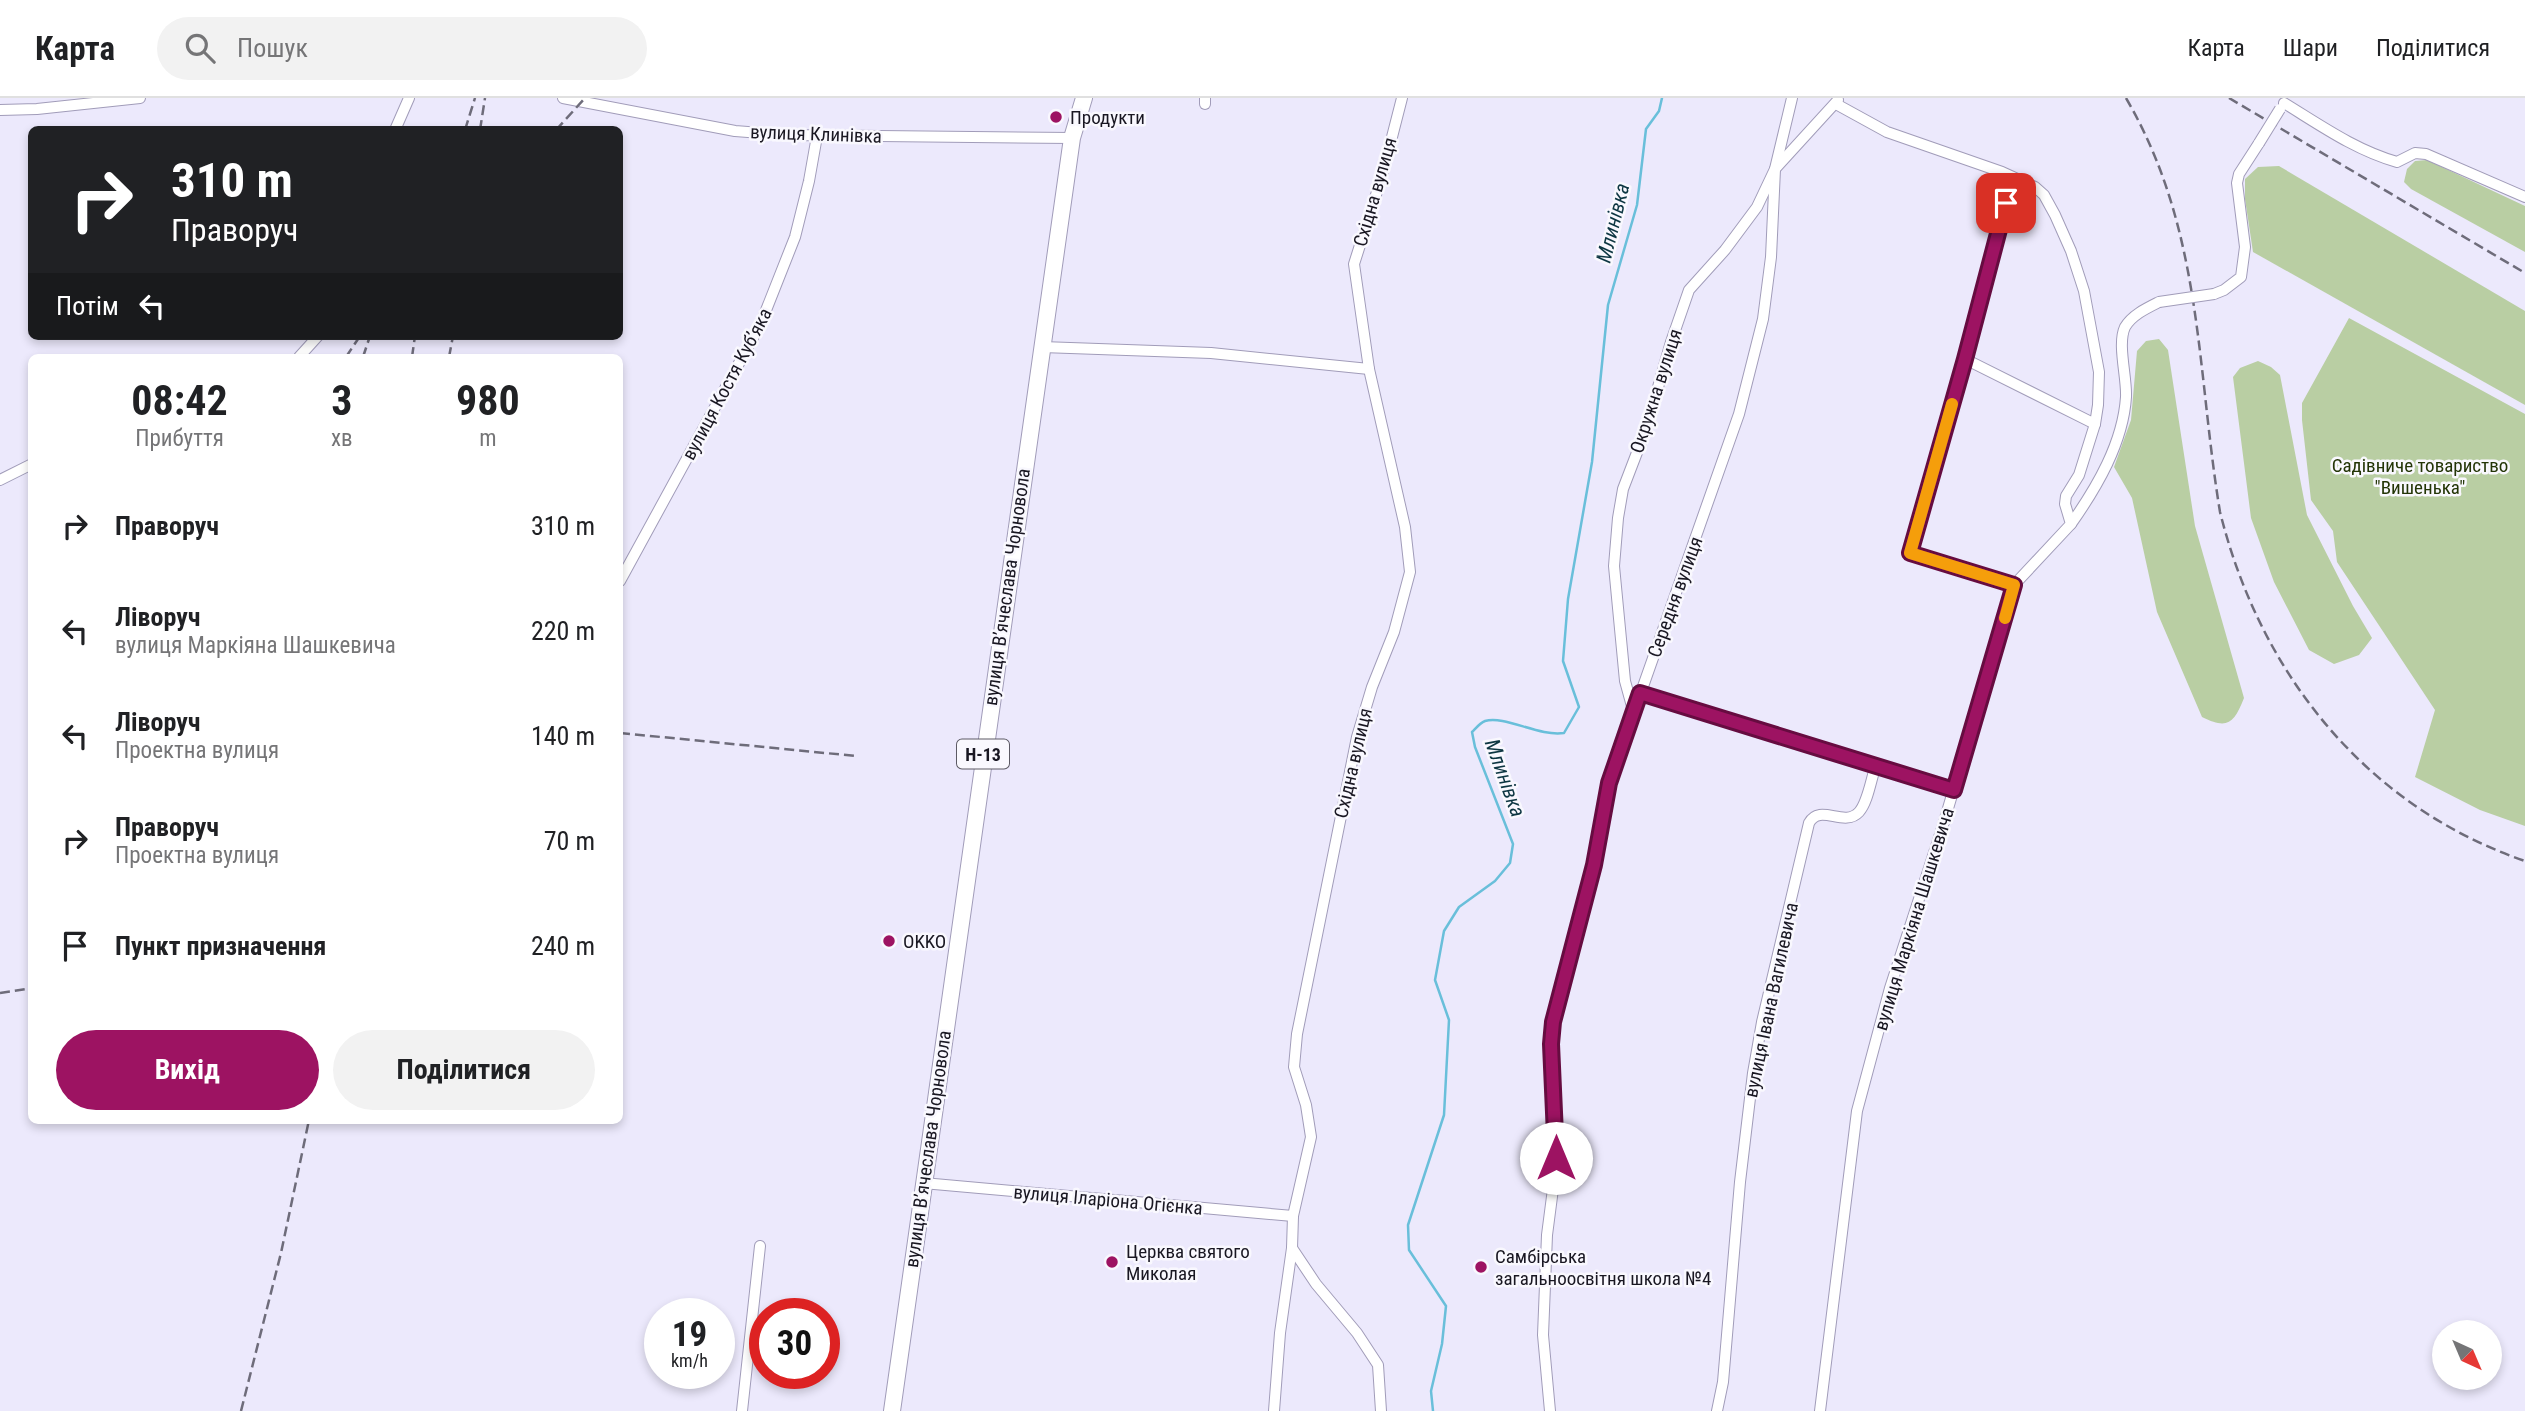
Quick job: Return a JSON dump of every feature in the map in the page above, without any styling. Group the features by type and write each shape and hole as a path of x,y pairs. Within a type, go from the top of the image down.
{"main road":[{"name":"вулиця Вʼячеслава Чорновола","path":"892,1411 1072,138 1084,98"}],"street":[{"path":"0,110 37,109 140,98"},
{"path":"397,126 408,98"},
{"name":"вулиця Клинівка","path":"563,98 735,131 817,136 1072,138"},
{"name":"Східна вулиця","path":"1274,1411 1280,1334 1293,1248 1293,1216 1311,1137 1306,1104 1294,1067 1297,1034 1356,737 1394,632 1410,572 1405,527 1369,369 1354,264 1382,176 1402,98"},
{"name":"Окружна вулиця","path":"1633,712 1625,681 1614,566 1623,489 1646,429 1689,290 1726,250 1756,207 1774,169 1793,98"},
{"path":"1774,169 1838,101 1887,132 2012,177 2035,187 2044,195 2071,251 2084,291 2099,372 2095,424 2079,475 2066,496 2065,504 2071,524"},
{"path":"2283,103 2361,150 2397,162 2415,153 2426,154 2525,197"},
{"name":"вулиця Маркіяна Шашкевича","path":"1820,1411 1857,1111 1890,988 1954,790 2014,585 2071,524 2095,490 2124,416 2126,394 2122,340 2126,327 2141,312 2159,302 2224,290 2241,277 2245,247 2237,183 2239,174 2283,103"},
{"name":"вулиця Костя Кубʼяка","path":"623,576 761,323 795,237 817,136"},
{"name":"Середня вулиця","path":"1550,1411 1543,1335 1547,1235 1556,1158 1551,1044 1553,1022 1594,865 1609,783 1739,414 1753,360 1763,319 1771,257 1774,169"},
{"path":"2012,177 1965,359 1910,553 2014,585"},
{"path":"302,354 314,340"},
{"path":"1042,347 1211,354 1369,369"},
{"path":"1965,359 2095,424"},
{"path":"0,480 28,466"},
{"path":"1640,693 1954,790"},
{"name":"вулиця Івана Вагилевича","path":"1717,1411 1723,1382 1740,1182 1753,1073 1762,1022 1809,823 1817,814 1849,819 1856,816 1862,809 1876,765"},
{"name":"вулиця Іларіона Огієнка","path":"923,1183 1293,1216"},
{"path":"742,1411 760,1246"},
{"path":"1293,1248 1316,1284 1357,1333 1378,1365 1381,1411"}],"green space":[{"path":"2427,160 2525,206 2525,252 2411,189 2404,182 2407,169 2415,161"},
{"path":"2279,166 2525,311 2525,405 2253,252 2245,199 2245,179 2258,167"},
{"name":"Садівниче товариство \"Вишенька\"","path":"2349,318 2525,414 2525,826 2480,810 2415,777 2435,710 2337,562 2333,531 2311,500 2302,403"},
{"path":"2159,339 2168,350 2195,526 2244,698 2233,718 2224,723 2202,717 2157,612 2132,498 2114,467 2131,420 2137,351 2146,341"},
{"path":"2258,361 2280,375 2307,515 2372,638 2359,655 2334,664 2309,650 2274,582 2251,518 2233,377 2240,368"}],"waterway":[{"name":"Млинівка","path":"1433,1411 1431,1391 1442,1344 1446,1306 1409,1250 1408,1225 1444,1115 1449,1020 1435,980 1444,931 1459,907 1495,881 1510,863 1513,844 1475,747 1472,732 1483,722 1493,720 1544,732 1564,733 1579,707 1563,661 1568,599 1592,462 1608,305 1637,205 1646,129 1659,111 1662,98"}],"railway":[{"path":"466,126 475,98"},
{"path":"481,126 485,98"},
{"path":"560,126 585,98"},
{"path":"2126,98 2151,148 2170,198 2193,300 2220,512 2238,571 2262,627 2292,679 2327,726 2369,769 2415,806 2468,837 2525,861"},
{"path":"2229,98 2525,273"},
{"path":"348,354 357,340"},
{"path":"364,354 369,340"},
{"path":"412,354 414,340"},
{"path":"450,354 452,340"},
{"path":"623,733 856,756"},
{"path":"0,993 28,989"},
{"path":"241,1411 281,1253 308,1124"}],"slow traffic":[{"path":"1952,404 1910,553 2014,585 2005,618"}],"place":[{"name":"Продукти","path":"1056,117"},
{"name":"OKKO","path":"889,941"},
{"name":"Церква святого Миколая","path":"1112,1262"},
{"name":"Самбірська загальноосвітня школа №4","path":"1481,1267"}],"route":[{"path":"1556,1158 1551,1044 1553,1022 1594,865 1609,783 1640,693 1954,790 2014,585 1910,553 2006,203"}]}
